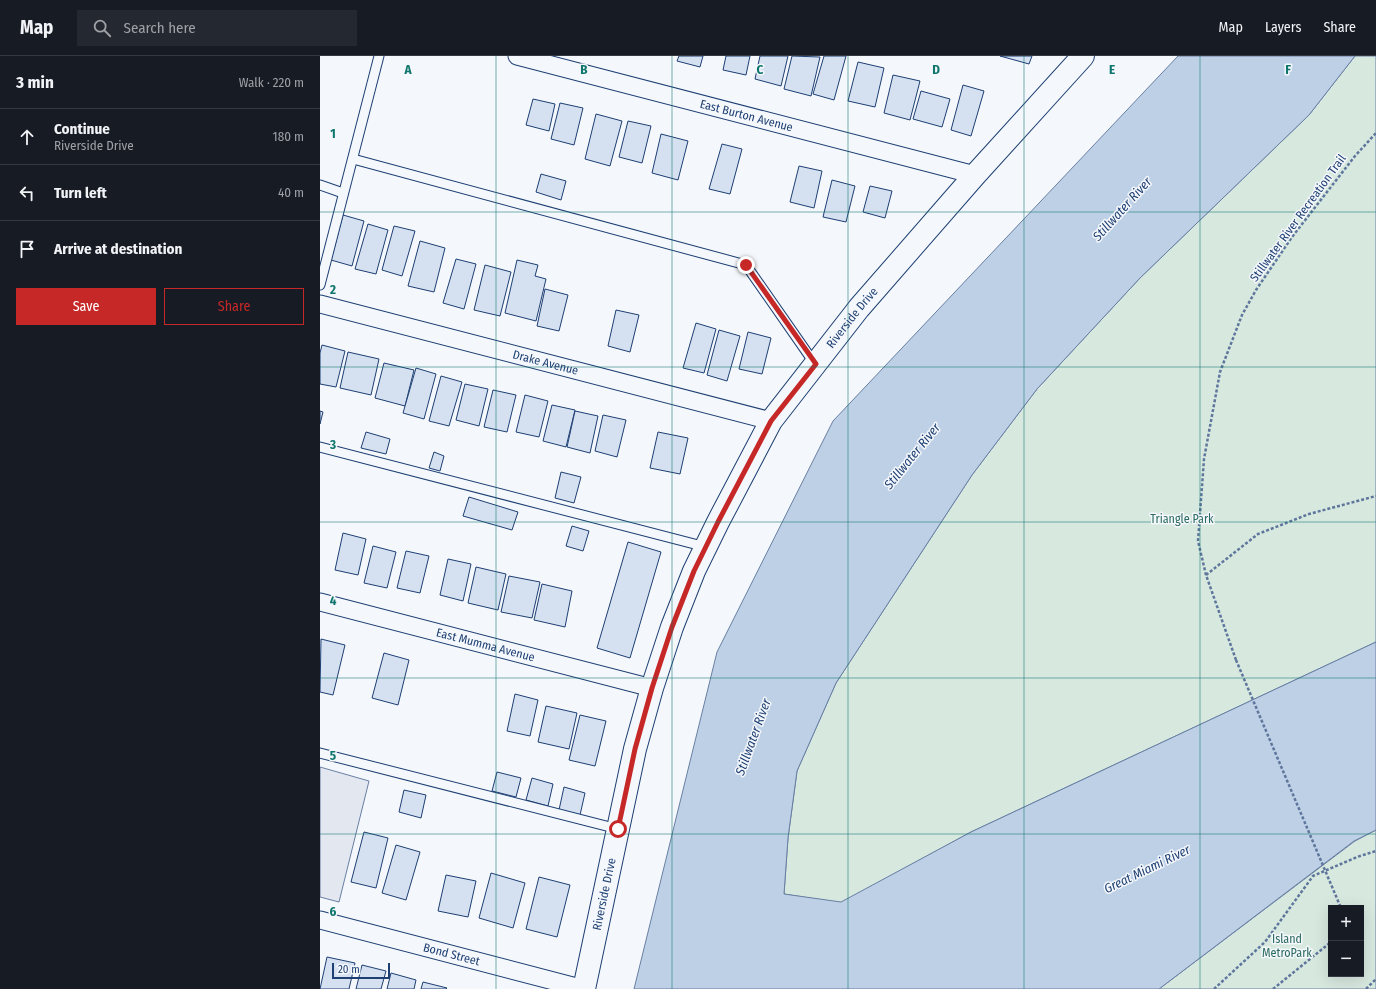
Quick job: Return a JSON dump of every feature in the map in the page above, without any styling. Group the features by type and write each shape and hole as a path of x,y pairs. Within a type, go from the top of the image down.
{"main road":[{"name":"Riverside Drive","path":"584,989 635,749 652,688 672,627 706,547 771,421 859,308 975,175 1082,56"}],"street":[{"name":"East Burton Avenue","path":"517,56 975,175"},
{"name":"Drake Avenue","path":"320,304 771,421"},
{"name":"East Mumma Avenue","path":"320,602 652,688"},
{"name":"Bond Street","path":"320,920 584,989"}],"lane":[{"path":"320,285 379,56"},
{"path":"353,159 746,265 816,364"},
{"path":"320,185 343,193"},
{"path":"320,447 706,547"},
{"path":"320,753 618,829"}],"path":[{"name":"Stillwater River Recreation Trail","path":"1340,905 1236,660 1206,575 1198,541 1204,459 1220,372 1242,315 1274,263 1355,156 1376,133"},
{"path":"1206,575 1258,534 1309,514 1376,496"},
{"path":"1214,989 1265,942 1314,876 1357,857 1376,851"},
{"path":"1273,989 1328,944"},
{"path":"1366,989 1376,979"}],"green space":[{"name":"Triangle Park","path":"1355,56 1376,56 1376,642 971,832 841,903 784,894 788,838 797,771 836,683 972,475 1037,389 1140,278 1309,115"},
{"name":"Island MetroPark","path":"1376,830 1376,989 1159,989 1355,841"}],"shaded area":[{"path":"320,767 369,781 339,902 320,897"}],"water":[{"path":"1178,56 1355,56 1309,115 1140,278 1037,389 972,475 836,683 797,771 788,838 784,894 841,902 971,832 1376,642 1376,830 1354,841 1159,989 634,989 717,652 833,421"}],"building":[{"path":"679,56 703,56 700,67 677,61"},
{"path":"726,56 750,56 746,75 723,70"},
{"path":"760,56 788,56 781,86 755,79"},
{"path":"792,56 820,57 811,96 784,89"},
{"path":"824,56 846,56 834,100 813,94"},
{"path":"1000,56 1032,56 1029,64"},
{"path":"858,62 884,68 875,107 848,101"},
{"path":"893,75 920,81 910,120 884,113"},
{"path":"963,85 984,91 971,136 951,130"},
{"path":"921,91 950,99 942,127 913,119"},
{"path":"533,99 555,104 549,131 526,125"},
{"path":"560,103 583,108 574,145 551,139"},
{"path":"596,114 622,121 610,166 585,159"},
{"path":"628,121 651,126 642,163 619,157"},
{"path":"661,134 688,141 678,180 652,173"},
{"path":"722,144 742,149 730,194 709,189"},
{"path":"799,166 822,171 814,208 790,202"},
{"path":"541,174 566,181 561,200 536,192"},
{"path":"832,180 855,186 846,222 823,217"},
{"path":"870,186 892,191 885,218 863,212"},
{"path":"343,215 364,221 352,266 331,260"},
{"path":"368,224 388,230 376,274 355,269"},
{"path":"394,226 415,231 402,276 382,270"},
{"path":"420,241 445,248 434,292 408,286"},
{"path":"456,259 476,264 464,309 443,303"},
{"path":"517,260 538,265 535,276 546,279 536,321 505,313"},
{"path":"485,265 511,272 500,316 474,310"},
{"path":"545,289 568,295 559,331 537,326"},
{"path":"616,310 639,315 630,352 608,346"},
{"path":"696,323 716,329 704,373 683,368"},
{"path":"719,330 740,336 727,381 707,375"},
{"path":"748,332 771,338 762,374 739,369"},
{"path":"322,345 345,351 336,387 320,384 320,353"},
{"path":"348,352 379,359 371,395 340,388"},
{"path":"384,363 414,370 405,406 375,398"},
{"path":"416,368 436,374 424,419 403,413"},
{"path":"441,376 462,382 449,426 429,421"},
{"path":"465,384 488,389 479,426 456,420"},
{"path":"493,390 516,395 507,432 484,427"},
{"path":"525,395 548,401 539,437 516,432"},
{"path":"552,405 575,410 566,447 543,441"},
{"path":"320,411 323,412 320,424"},
{"path":"575,411 598,416 590,453 567,447"},
{"path":"603,415 626,420 617,457 595,451"},
{"path":"366,432 390,439 386,454 361,448"},
{"path":"658,432 688,438 680,474 650,468"},
{"path":"434,452 444,456 440,471 429,468"},
{"path":"561,472 581,477 574,503 555,498"},
{"path":"469,497 518,512 512,530 463,516"},
{"path":"572,526 589,531 583,551 566,546"},
{"path":"343,533 366,539 358,575 335,570"},
{"path":"628,542 661,552 630,658 597,648"},
{"path":"373,546 396,552 387,588 364,583"},
{"path":"406,551 429,556 420,593 397,588"},
{"path":"448,559 471,564 463,601 440,595"},
{"path":"476,567 506,574 498,610 468,603"},
{"path":"509,576 540,582 532,618 501,612"},
{"path":"542,584 572,591 565,627 534,620"},
{"path":"321,639 345,645 333,695 320,692"},
{"path":"384,653 409,660 398,705 372,698"},
{"path":"515,694 538,700 530,736 507,731"},
{"path":"546,706 577,713 569,749 538,742"},
{"path":"580,715 606,721 595,766 569,760"},
{"path":"497,772 521,778 516,797 492,791"},
{"path":"532,778 553,784 548,806 526,800"},
{"path":"564,787 585,793 580,815 559,810"},
{"path":"404,790 426,795 421,818 399,812"},
{"path":"364,832 388,838 376,888 351,882"},
{"path":"396,845 420,852 406,900 382,893"},
{"path":"491,873 525,883 513,928 479,918"},
{"path":"446,875 476,881 468,917 438,911"},
{"path":"539,877 570,885 557,937 526,929"},
{"path":"327,957 355,963 349,989 320,989"},
{"path":"362,965 386,971 381,989 356,989"},
{"path":"391,973 416,980 414,989 387,989"},
{"path":"423,982 447,988 421,989"}],"route":[{"path":"618,829 635,749 652,688 672,627 694,571 771,421 816,364 746,265"}],"water label":[{"name":"Stillwater River","path":"1122,209"},
{"name":"Stillwater River","path":"912,456"},
{"name":"Stillwater River","path":"753,737"},
{"name":"Great Miami River","path":"1147,869"}]}
